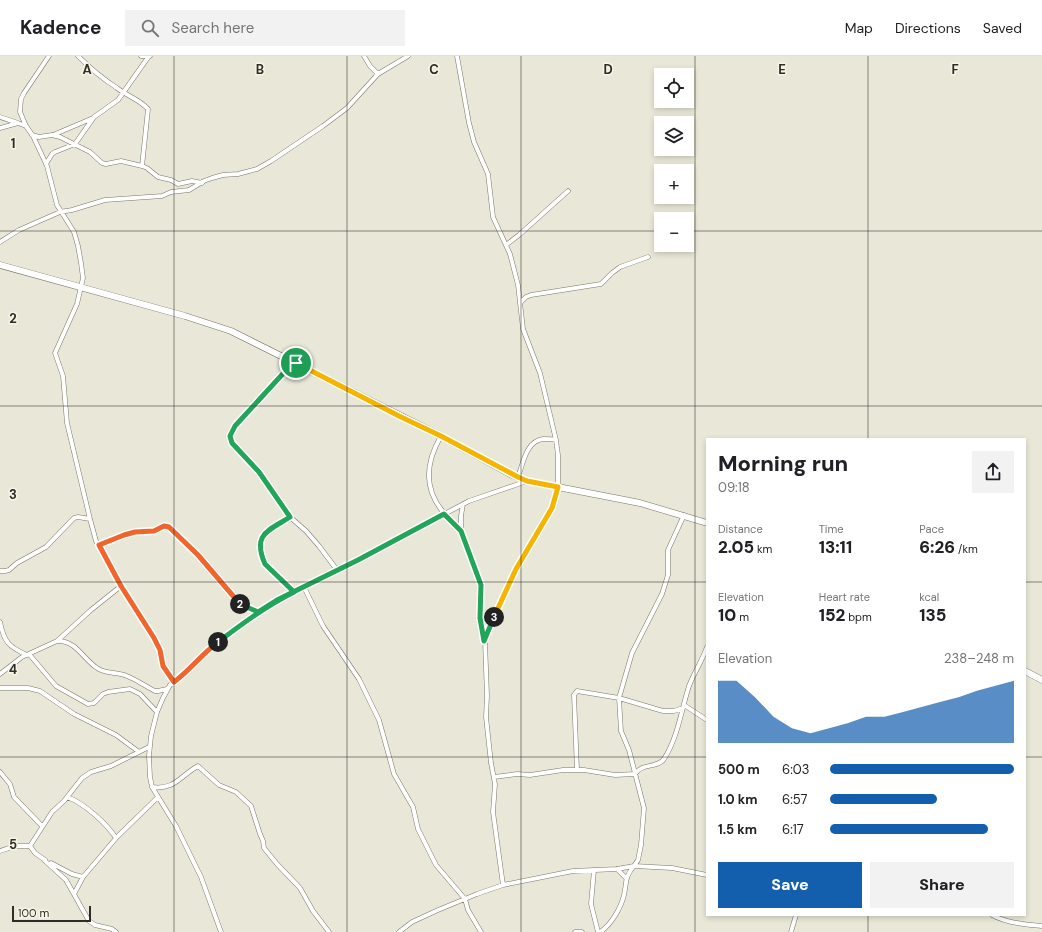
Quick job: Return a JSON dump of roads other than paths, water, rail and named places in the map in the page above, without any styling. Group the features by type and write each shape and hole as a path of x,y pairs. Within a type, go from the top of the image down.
{"street":[{"path":"49,56 24,93 21,99 20,112 46,164 60,212 72,229 78,246 82,287 77,304 55,352 63,376 67,423 90,519 99,545 121,586 154,638 160,650 163,666 174,682"},
{"path":"78,56 93,70 124,93 139,100 148,108 142,166"},
{"path":"141,56 150,56"},
{"path":"32,134 42,137 52,135 94,117 114,104 124,93 150,56"},
{"path":"364,56 370,66 378,74"},
{"path":"0,242 19,230 60,212 105,200 159,197 171,192 189,190 208,179 250,171 271,161 340,114 378,74 408,56"},
{"path":"457,56 469,123 474,142 488,174 493,217 506,245 518,285 523,329 540,373 556,440 558,455 558,487 552,508 516,569 484,641"},
{"path":"0,117 26,126"},
{"path":"46,164 55,152 75,144 94,117"},
{"path":"0,128 18,123"},
{"path":"52,135 63,138 90,152 102,163 106,164 121,161 142,166 158,177 171,180 178,184 192,182 202,183"},
{"path":"506,245 568,191"},
{"path":"520,303 530,295 601,284 612,273 620,268 648,257"},
{"path":"0,265 185,316 231,331 441,436 527,481 640,503 706,523"},
{"path":"296,363 290,366 240,420 230,436 232,443 259,472 290,517 312,538 336,570"},
{"path":"441,436 432,454 429,471 431,487 434,498 444,514 461,531"},
{"path":"518,477 528,449 531,445 542,439 556,440"},
{"path":"221,932 201,877 176,826 152,787 149,766 149,747 157,712 167,689 206,651 258,612 277,600 463,504 497,490 527,481"},
{"path":"463,504 461,531 482,588 480,618 484,641 487,696 486,717 495,784 493,812 504,885"},
{"path":"594,870 591,904 599,932 610,923 621,903 626,878 638,860 644,814 643,803 629,750 621,730 619,698 632,653 662,594 668,574 668,550 684,516"},
{"path":"0,571 9,570 17,563 46,547 74,518 78,517 90,519"},
{"path":"290,517 264,534 260,542 265,564 294,592"},
{"path":"99,545 135,532 154,531 164,526 169,527 206,565 237,601 242,605 258,612"},
{"path":"0,674 28,655 57,641 86,614 121,586"},
{"path":"304,587 323,626 359,679 379,720 394,774 413,807 418,829 432,860 465,899 468,910 481,932"},
{"path":"0,622 2,634 9,645 13,649 28,655 56,686 88,704 94,704 103,694 108,692 130,689 140,694 157,712"},
{"path":"57,641 62,641 74,646 101,671 127,676 155,691 167,689"},
{"path":"494,777 517,774 530,775 563,770 589,771 615,775 635,774 642,768 662,761 677,730 691,681 706,649"},
{"path":"1026,672 1042,680"},
{"path":"0,688 28,688 40,691 74,714 116,735 139,752"},
{"path":"577,770 575,693 579,690 619,698 663,710 674,711 683,706"},
{"path":"683,706 706,719"},
{"path":"30,846 52,812 67,797 77,783 87,775 111,766 149,747"},
{"path":"152,787 162,788 171,785 198,766 219,786 236,792 253,808 264,848 300,888 313,911 329,932"},
{"path":"0,772 10,784 14,797 42,826"},
{"path":"67,797 77,801 88,809 116,838"},
{"path":"74,894 83,877 116,838 158,797"},
{"path":"0,851 15,846 30,846"},
{"path":"30,846 34,853 64,877 86,917 91,923 116,932"},
{"path":"44,860 72,874 83,877"},
{"path":"399,932 412,922 465,899 504,885 569,872 617,869 634,866 672,868 706,875"},
{"path":"617,869 626,878"},
{"path":"791,932 796,916"},
{"path":"994,916 999,919 1025,925 1042,926"},
{"path":"575,932 582,932"}]}
